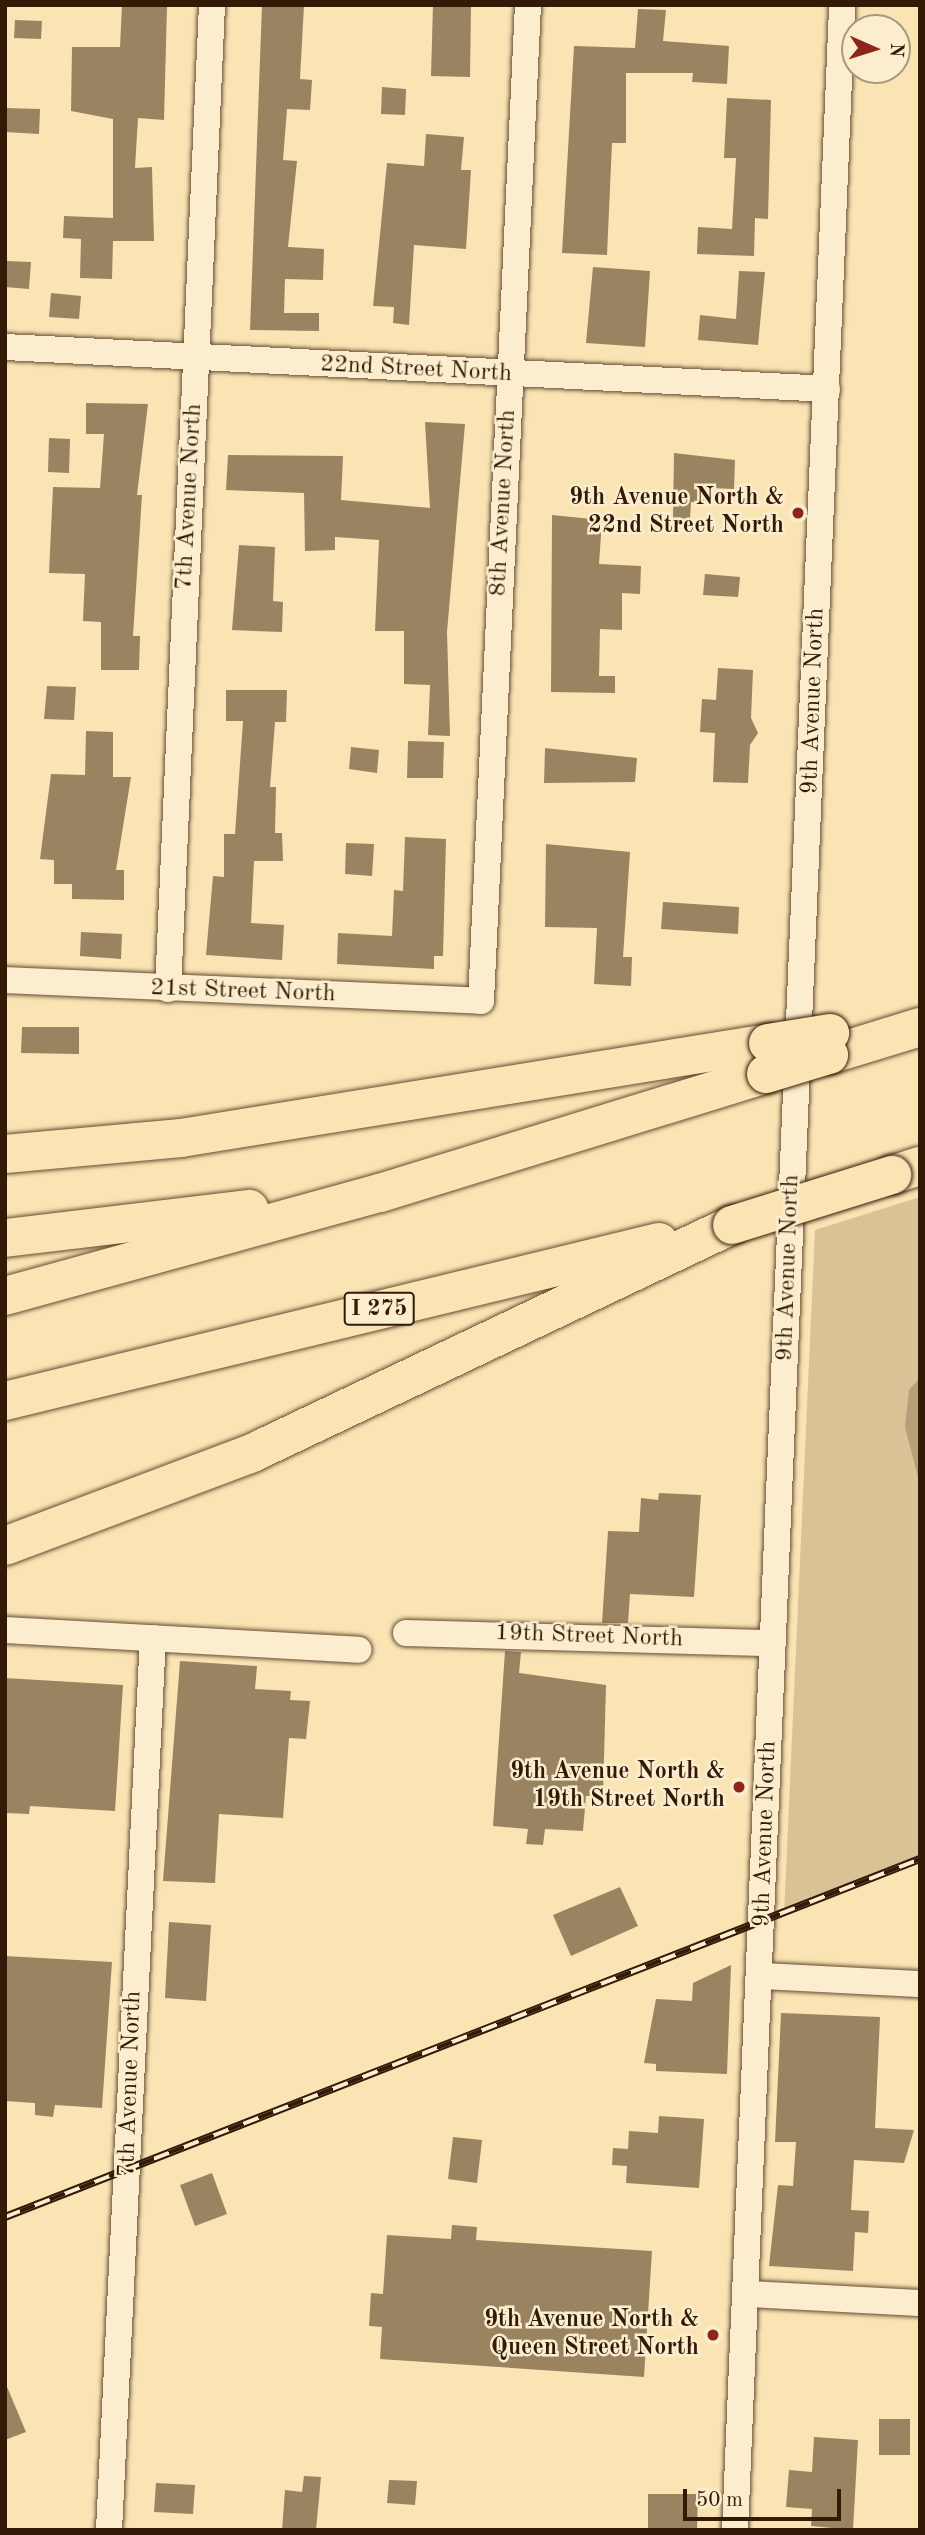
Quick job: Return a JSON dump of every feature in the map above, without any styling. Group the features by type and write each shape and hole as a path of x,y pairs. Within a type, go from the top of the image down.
{"highway":[{"path":"829,1044 920,1018"},
{"path":"5,1154 181,1138 767,1058 920,1027"},
{"path":"5,1296 380,1193 767,1058"},
{"name":"I 275","path":"13,1401 732,1225 906,1170"},
{"path":"5,1238 380,1193"},
{"path":"5,1546 250,1454 732,1225"}],"street":[{"name":"7th Avenue North","path":"168,989 212,5"},
{"name":"8th Avenue North","path":"481,1001 528,5"},
{"name":"9th Avenue North","path":"735,2530 748,2294 842,5"},
{"name":"22nd Street North","path":"5,347 197,360 827,388"},
{"name":"21st Street North","path":"5,980 481,1001"},
{"path":"5,1630 358,1650"},
{"name":"19th Street North","path":"406,1633 773,1643"},
{"name":"7th Avenue North","path":"109,2530 153,1638"},
{"path":"761,1976 920,1984"},
{"path":"748,2294 920,2302"}],"shaded area":[{"path":"920,1197 920,1859 784,1915 815,1230"},
{"path":"920,1378 920,1485 905,1427 909,1390"}],"building":[{"path":"122,5 167,6 164,120 138,118 135,168 152,167 154,241 113,241 112,279 80,278 81,239 63,238 64,216 113,218 113,119 71,111 72,47 120,47"},
{"path":"262,5 304,5 300,79 312,80 310,110 287,109 283,160 297,161 288,247 324,249 323,280 285,279 284,313 319,313 319,331 250,330"},
{"path":"433,5 471,5 470,77 431,76"},
{"path":"638,9 666,10 663,41 729,46 727,84 692,82 693,73 626,73 626,143 612,143 607,255 562,253 574,46 635,48"},
{"path":"15,20 42,21 41,39 14,38"},
{"path":"382,87 406,89 405,115 381,114"},
{"path":"727,98 771,100 768,219 755,218 754,256 697,254 698,227 732,229 736,158 724,158"},
{"path":"5,108 40,109 39,134 5,132"},
{"path":"426,134 464,137 461,170 471,170 466,249 414,245 409,325 393,323 394,307 373,306 387,163 424,166"},
{"path":"7,261 31,262 29,289 5,287"},
{"path":"593,267 650,271 645,347 586,343"},
{"path":"739,271 765,272 758,345 698,340 700,315 736,319"},
{"path":"51,293 81,296 79,319 49,317"},
{"path":"86,403 148,404 137,495 142,495 133,636 140,636 139,670 101,670 101,622 83,621 85,574 49,573 53,487 100,488 104,434 86,434"},
{"path":"425,422 465,424 447,632 450,736 428,735 430,685 404,684 404,631 375,631 379,540 335,537 335,550 305,551 304,493 226,490 228,455 343,456 341,500 430,508"},
{"path":"49,438 70,439 69,473 48,472"},
{"path":"674,453 735,460 734,489 709,488 709,503 691,502 690,519 673,518"},
{"path":"552,515 602,520 599,564 641,566 640,594 622,593 622,630 600,629 599,676 615,676 615,693 551,692"},
{"path":"239,545 275,547 273,601 283,602 282,632 232,630"},
{"path":"705,574 740,577 738,597 703,595"},
{"path":"718,668 753,670 751,718 758,733 750,745 748,783 713,782 715,733 700,732 702,699 716,700"},
{"path":"47,686 76,687 74,720 44,719"},
{"path":"226,690 287,690 286,722 275,722 270,787 276,787 275,833 282,833 283,861 254,861 251,923 284,925 282,960 206,955 213,876 224,877 224,834 235,834 243,721 226,721"},
{"path":"86,731 113,732 113,777 131,777 116,870 124,870 124,900 72,899 72,884 54,884 54,860 40,859 51,774 85,775"},
{"path":"408,741 444,742 443,778 407,778"},
{"path":"351,747 379,750 377,773 349,769"},
{"path":"545,748 637,758 635,782 544,783"},
{"path":"405,837 446,839 443,956 434,956 434,969 337,964 338,933 392,936 394,890 403,891"},
{"path":"346,843 374,844 372,876 345,874"},
{"path":"546,844 630,852 623,957 632,957 631,986 594,984 597,928 545,927"},
{"path":"663,902 739,907 738,934 661,929"},
{"path":"81,932 122,934 121,959 80,956"},
{"path":"22,1027 79,1027 79,1054 21,1053"},
{"path":"659,1493 701,1495 694,1597 630,1594 628,1623 602,1623 608,1531 639,1532 641,1498 658,1500"},
{"path":"505,1651 521,1652 519,1673 606,1685 603,1796 586,1796 583,1831 545,1829 543,1845 526,1844 528,1829 493,1826"},
{"path":"180,1661 257,1666 255,1689 291,1691 290,1700 310,1701 306,1739 289,1738 283,1818 219,1814 215,1883 163,1881"},
{"path":"5,1678 123,1685 115,1811 30,1806 29,1814 5,1813"},
{"path":"620,1887 638,1926 571,1956 553,1915"},
{"path":"169,1922 211,1925 206,2001 165,1998"},
{"path":"5,1956 112,1962 102,2108 55,2105 53,2117 35,2115 35,2103 5,2101"},
{"path":"731,1965 727,2074 656,2071 656,2064 644,2063 656,1999 692,2001 693,1983"},
{"path":"781,2013 880,2017 875,2128 914,2130 904,2163 854,2160 851,2210 869,2211 868,2233 855,2232 853,2271 769,2266 778,2185 793,2186 796,2142 775,2142"},
{"path":"659,2116 704,2119 699,2188 626,2183 627,2166 612,2165 613,2148 628,2149 629,2131 658,2133"},
{"path":"453,2137 482,2140 477,2183 448,2179"},
{"path":"212,2173 227,2214 195,2226 180,2185"},
{"path":"452,2225 477,2227 476,2240 652,2251 644,2377 380,2359 382,2327 369,2326 371,2293 383,2294 387,2235 451,2239"},
{"path":"5,2382 26,2432 5,2440"},
{"path":"879,2419 910,2419 910,2455 879,2455"},
{"path":"814,2437 858,2440 853,2530 811,2526 812,2509 786,2507 789,2470 812,2472"},
{"path":"304,2476 321,2477 316,2530 282,2530 285,2490 302,2492"},
{"path":"389,2480 417,2481 415,2505 387,2503"},
{"path":"156,2483 195,2485 193,2514 154,2512"},
{"path":"648,2494 698,2494 697,2530 648,2530"}],"railway":[{"path":"5,2217 920,1859"}],"place":[{"name":"9th Avenue North & 22nd Street North","path":"798,513"},
{"name":"9th Avenue North & 19th Street North","path":"739,1787"},
{"name":"9th Avenue North & Queen Street North","path":"713,2335"}]}
